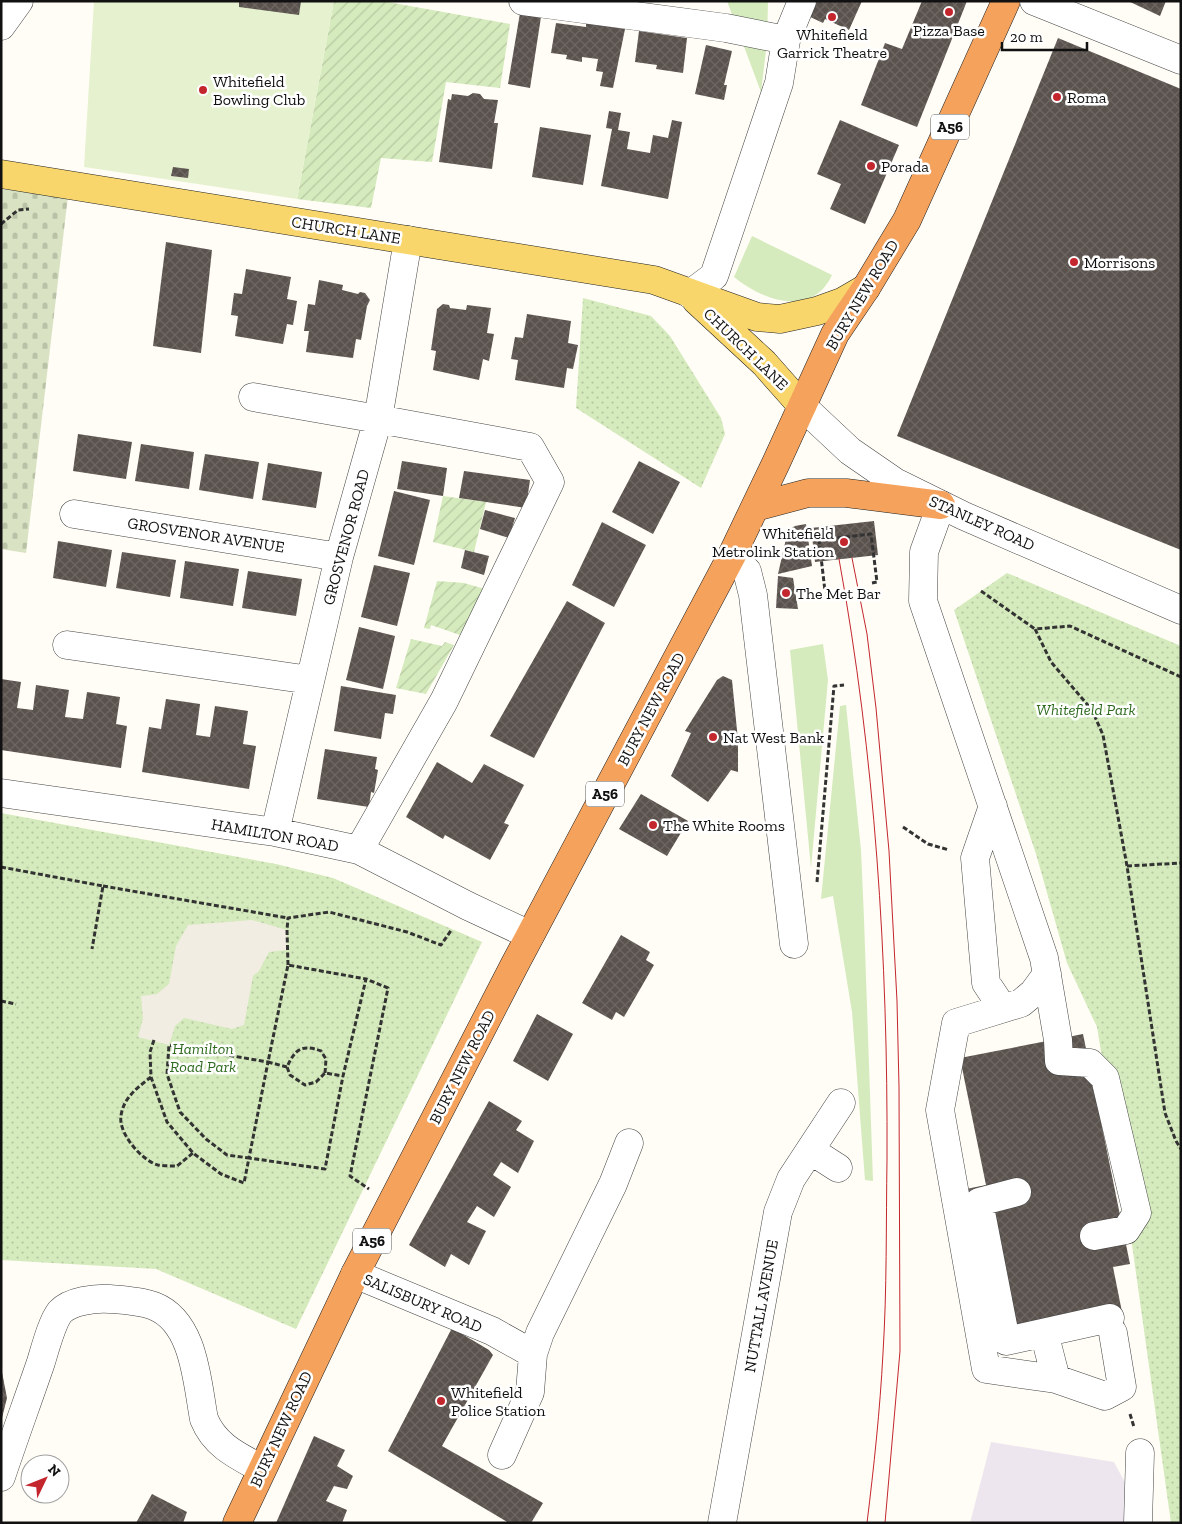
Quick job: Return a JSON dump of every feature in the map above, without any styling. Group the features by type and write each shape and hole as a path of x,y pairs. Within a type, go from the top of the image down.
{"highway":[{"name":"BURY NEW ROAD","path":"237,1523 355,1274 530,935 731,558 835,334 908,220 1006,1"},
{"path":"755,507 808,493 846,494 941,506"}],"main road":[{"name":"CHURCH LANE","path":"1,174 654,280 757,317 780,319 817,311 842,302 866,288"},
{"name":"CHURCH LANE","path":"690,294 764,363 802,406"}],"street":[{"path":"1,26 19,1"},
{"path":"524,1 726,28 786,40"},
{"path":"690,294 714,276 779,83 786,40 802,1"},
{"path":"1034,1 1181,60"},
{"name":"GROSVENOR ROAD","path":"275,832 339,557 378,419 408,240"},
{"path":"253,398 530,447 550,482 444,701 359,850"},
{"name":"STANLEY ROAD","path":"802,406 850,451 895,482 941,506 1181,610"},
{"path":"941,506 924,552 923,600 1044,958 1058,1040 1059,1061 1090,1063 1105,1078 1137,1213 1126,1230 1094,1236"},
{"name":"GROSVENOR AVENUE","path":"74,514 339,557"},
{"path":"731,558 747,571 753,595 794,944"},
{"path":"67,645 310,680"},
{"name":"HAMILTON ROAD","path":"1,793 275,832 359,850 468,906 530,935"},
{"path":"993,806 975,858 986,983 1002,1007"},
{"path":"1017,1192 979,1202 1006,1341 1111,1325 1122,1387 1105,1396 1056,1379 986,1369 940,1110 956,1023 1021,1002 1033,993 1048,974"},
{"name":"NUTTALL AVENUE","path":"722,1523 778,1212 791,1180 841,1104"},
{"path":"502,1455 530,1392 533,1354 540,1333 613,1184 629,1143"},
{"path":"810,1150 838,1168"},
{"name":"SALISBURY ROAD","path":"355,1274 492,1332 533,1354"},
{"path":"1,1477 59,1314 68,1305 102,1298 124,1300 155,1307 179,1324 192,1353 204,1419 208,1429 222,1445 234,1454 262,1469"},
{"path":"1048,1344 1056,1379"},
{"path":"1138,1523 1140,1453"}],"path":[{"path":"830,590 825,590 819,540 871,534 877,582 872,583"},
{"path":"980,591 1035,629 1051,662 1092,710 1103,735 1127,866 1165,1113 1181,1149"},
{"path":"1035,629 1070,626 1181,677"},
{"path":"788,902 816,897 834,686 844,685"},
{"path":"903,827 928,844 975,858"},
{"path":"1127,866 1181,864"},
{"path":"1,867 288,918 329,912 407,932 441,945 468,906"},
{"path":"92,949 103,886"},
{"path":"154,1040 150,1052 151,1077 167,1122 192,1153 221,1174 244,1183 288,964 288,918"},
{"path":"288,964 366,979 388,988 350,1176 392,1204"},
{"path":"287,1067 169,1045 167,1074 180,1112 206,1139 227,1156 325,1169 343,1076 366,979"},
{"path":"1,1001 16,1004"},
{"path":"310,1047 321,1051 326,1059 325,1073 316,1082 305,1085 290,1075 287,1067 292,1055 301,1049 310,1047"},
{"path":"325,1073 343,1076"},
{"path":"151,1077 134,1090 126,1100 120,1117 126,1139 143,1157 157,1165 177,1166 192,1153"},
{"path":"1122,1387 1137,1436 1140,1453"}],"shaded area":[{"path":"252,920 287,930 287,950 269,952 259,971 253,976 244,1025 232,1029 184,1018 175,1026 169,1045 138,1037 143,1019 141,996 157,994 169,984 176,946 188,925"},
{"path":"991,1442 1114,1462 1147,1523 970,1523"}],"green space":[{"name":"Whitefield Bowling Club","path":"94,1 334,1 297,199 84,167"},
{"path":"334,1 382,1 510,24 500,88 446,82 432,162 381,158 371,208 297,199"},
{"path":"727,1 768,1 767,42 761,92"},
{"path":"1,189 68,196 26,553 1,549"},
{"path":"752,236 832,275 823,288 812,297 800,301 786,301 759,293 734,277"},
{"path":"583,298 651,316 670,336 721,418 725,434 701,488 576,408"},
{"path":"443,496 486,502 474,552 433,542"},
{"name":"Whitefield Park","path":"1007,573 1181,646 1181,1523 1171,1523 1128,1216 1097,1027 1067,963 1036,854 954,610"},
{"path":"437,581 464,583 485,589 460,635 431,625 430,629 424,628"},
{"path":"411,639 442,646 445,642 454,645 426,694 396,688"},
{"path":"823,644 828,680 811,868 790,650"},
{"path":"846,705 861,850 873,1181 865,1180 852,1012 833,896 821,899 840,706"},
{"name":"Hamilton Road Park","path":"1,813 276,864 333,878 482,942 296,1329 156,1269 1,1260"}],"building":[{"path":"239,1 301,1 299,15 239,7"},
{"name":"Whitefield Garrick Theatre","path":"812,1 862,1 849,30 825,19 823,23 806,15"},
{"path":"922,1 967,1 917,127 861,105 885,43 902,49"},
{"path":"1128,1 1166,1 1160,16"},
{"path":"520,13 541,17 530,88 508,84"},
{"path":"586,22 625,29 613,88 600,86 603,72 596,71 598,59 582,57 582,62 566,59 567,55 551,53 556,23 586,27"},
{"path":"639,31 687,38 683,73 656,69 657,65 635,62"},
{"name":"Morrisons","path":"1058,38 1181,89 1181,550 897,436"},
{"path":"706,45 732,51 724,85 727,85 724,100 695,94"},
{"path":"473,93 480,94 484,99 498,100 494,123 498,123 492,169 439,162 448,99 451,100 452,94 468,96"},
{"path":"609,111 621,113 618,130 630,132 627,149 650,153 653,135 668,138 672,120 682,122 668,199 601,186 612,129 606,128"},
{"path":"840,120 899,145 865,224 830,209 841,184 817,174"},
{"path":"540,127 591,135 583,185 532,177"},
{"path":"173,167 189,169 188,178 171,176"},
{"path":"166,242 212,250 201,353 153,346"},
{"path":"246,269 291,277 287,299 297,301 293,325 287,324 283,344 235,336 238,316 231,315 234,293 242,294"},
{"path":"319,280 343,285 342,290 358,294 360,292 365,293 370,300 367,306 361,340 356,339 353,358 306,352 309,331 304,331 308,304 315,305"},
{"path":"443,304 449,305 450,308 466,310 467,305 491,308 487,333 494,334 489,361 483,359 479,380 433,370 436,351 431,350 437,309"},
{"path":"527,314 571,321 568,343 578,345 573,369 567,368 564,388 515,380 518,360 511,359 515,337 523,338"},
{"path":"78,434 132,442 126,479 73,471"},
{"path":"141,444 194,452 189,489 135,481"},
{"path":"205,454 259,462 253,499 199,490"},
{"path":"402,461 447,468 443,496 397,489"},
{"path":"639,461 680,482 653,534 612,512"},
{"path":"268,463 322,472 316,508 262,500"},
{"path":"464,471 530,480 526,508 459,498"},
{"path":"394,491 430,500 414,565 378,556"},
{"path":"485,510 515,518 509,538 480,529"},
{"name":"Whitefield Metrolink Station","path":"874,521 878,555 815,562 811,528"},
{"path":"602,522 646,545 614,607 572,585"},
{"path":"806,524 812,566 778,574 788,530 795,526"},
{"path":"58,541 112,550 106,587 53,578"},
{"path":"465,550 489,556 484,575 461,568"},
{"path":"122,552 176,560 170,597 116,588"},
{"path":"185,561 239,569 233,606 180,598"},
{"path":"374,565 410,573 397,626 361,617"},
{"path":"248,571 302,579 296,616 242,608"},
{"name":"The Met Bar","path":"778,576 793,578 798,609 776,608"},
{"path":"567,601 605,623 534,758 490,736"},
{"path":"359,627 395,636 383,689 346,680"},
{"name":"Nat West Bank","path":"723,676 732,680 738,740 738,772 731,770 708,802 671,776 691,733 685,731 717,680"},
{"path":"1,679 21,682 17,708 33,710 36,685 69,690 65,717 83,719 87,692 120,697 116,724 127,726 121,768 1,750"},
{"path":"341,686 396,695 393,714 385,713 381,739 334,731"},
{"path":"166,699 200,704 196,735 210,737 215,706 248,711 243,744 256,746 249,789 142,772 149,727 161,729"},
{"path":"325,749 377,757 375,769 378,770 374,793 371,792 369,807 317,799"},
{"path":"437,762 472,783 484,764 524,785 504,823 509,825 490,860 445,835 443,839 406,817"},
{"name":"The White Rooms","path":"641,794 688,821 667,856 619,829"},
{"path":"621,935 650,952 646,960 654,965 624,1017 616,1012 612,1020 582,1003"},
{"path":"537,1014 573,1034 548,1081 513,1061"},
{"path":"1083,1034 1130,1264 1113,1267 1125,1327 1000,1352 966,1189 986,1185 960,1058"},
{"path":"489,1101 522,1121 516,1130 534,1141 518,1173 501,1162 493,1175 511,1187 494,1217 477,1206 467,1222 486,1231 469,1265 451,1254 445,1267 409,1245"},
{"name":"Whitefield Police Station","path":"452,1328 489,1350 493,1355 442,1446 543,1503 531,1523 509,1523 388,1451"},
{"path":"1,1367 7,1398 2,1418 1,1417"},
{"path":"314,1436 345,1450 337,1466 353,1476 347,1489 334,1486 326,1501 347,1510 342,1523 276,1523"},
{"path":"152,1494 187,1512 183,1523 136,1523"}],"tram line":[{"path":"852,558 867,634 876,708 889,851 897,1001 900,1351 885,1523"},
{"path":"839,559 862,708 870,783 877,858 885,1008 887,1084 885,1305 882,1374 867,1523"}],"place":[{"name":"Pizza Base","path":"949,12"},
{"name":"Whitefield Garrick Theatre","path":"832,17"},
{"name":"Whitefield Bowling Club","path":"203,90"},
{"name":"Roma","path":"1057,97"},
{"name":"Porada","path":"871,166"},
{"name":"Morrisons","path":"1074,262"},
{"name":"Whitefield Metrolink Station","path":"844,542"},
{"name":"The Met Bar","path":"786,593"},
{"name":"Nat West Bank","path":"713,737"},
{"name":"The White Rooms","path":"653,825"},
{"name":"Whitefield Police Station","path":"441,1401"}]}
